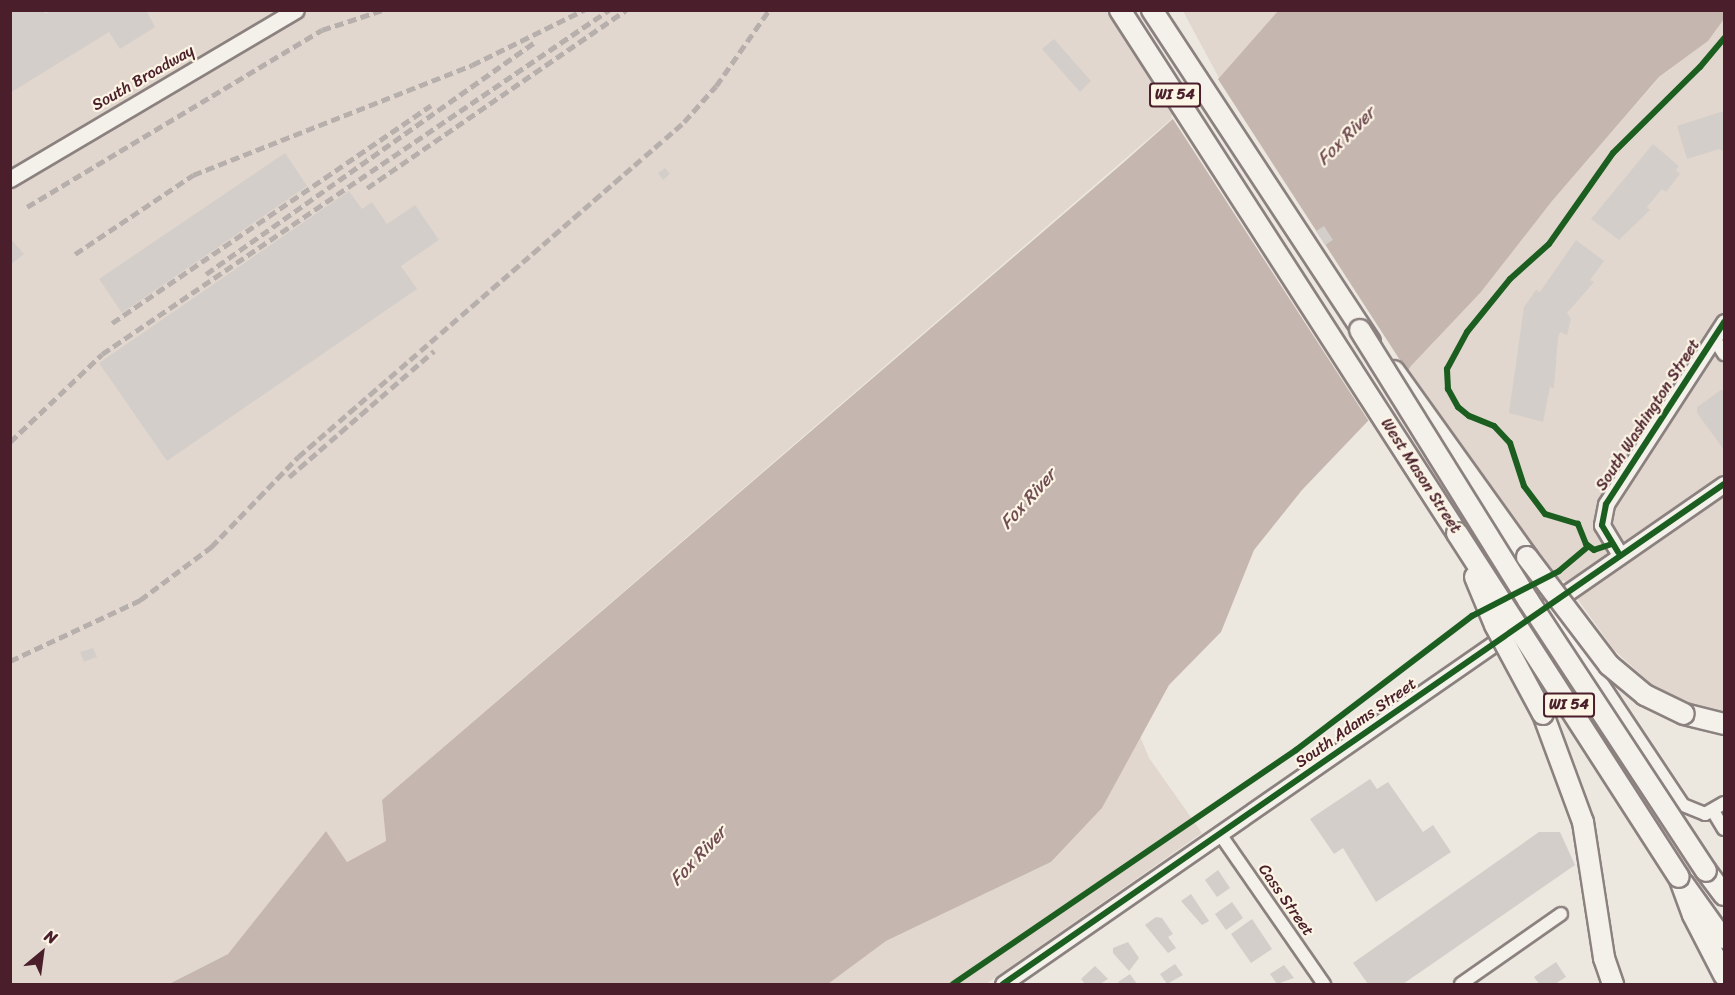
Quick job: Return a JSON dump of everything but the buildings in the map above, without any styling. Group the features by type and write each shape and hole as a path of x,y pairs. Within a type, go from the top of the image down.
{"main road":[{"name":"West Mason Street","path":"1120,10 1680,877 1725,939"},
{"name":"West Mason Street","path":"1152,10 1360,330 1528,600 1725,899"},
{"path":"1360,330 1407,388 1595,650 1645,695 1684,714 1725,724"},
{"path":"1457,533 1494,625 1543,714 1572,788 1591,865 1604,958 1613,984"},
{"name":"WI 54","path":"1706,871 1725,894"},
{"name":"WI 54","path":"1680,877 1693,915 1725,975"}],"street":[{"name":"South Broadway","path":"10,180 296,10"},
{"name":"South Washington Street","path":"1620,555 1602,525 1603,511 1725,322"},
{"path":"1714,338 1725,354"},
{"name":"South Adams Street","path":"1003,984 1725,484"},
{"path":"1550,605 1679,799 1698,813 1713,811 1725,803"},
{"path":"1713,811 1725,829"},
{"name":"Cass Street","path":"1220,834 1324,984"},
{"path":"1461,984 1561,914"}],"shaded area":[{"path":"11,11 1120,11 1184,108 382,800 386,841 347,862 326,831 228,954 169,984 11,984"},
{"path":"1183,11 1278,11 1219,78"},
{"path":"1724,19 1724,724 1684,714 1614,650 1411,366 1481,292 1552,201 1660,77 1708,41"},
{"path":"1724,19 1724,111 1677,126 1653,144 1591,219 1540,292 1536,290 1524,307 1509,413 1542,465 1590,498 1585,509 1587,530 1595,544 1594,556 1560,583 1407,371 1481,292 1552,201 1660,77 1708,41"},
{"path":"1663,443 1693,487 1635,527 1626,528 1617,521 1617,511"},
{"path":"1139,734 1149,758 1202,833 986,984 828,984 886,941 1051,862 1102,808"}],"water":[{"name":"Fox River","path":"1278,11 1724,11 1724,19 1708,41 1659,77 1552,201 1481,292 1411,366 1388,400 1302,490 1254,550 1221,632 1169,685 1102,808 1051,862 886,941 828,984 169,984 228,954 326,831 347,862 386,841 382,800 1123,163 1219,78"}],"pier":[{"path":"1216,76 1409,374 1370,423 1171,116"}],"railway":[{"path":"27,207 322,30 383,10"},
{"path":"75,254 193,175 472,65 584,10"},
{"path":"10,442 102,354 609,10"},
{"path":"367,188 626,10"},
{"path":"10,661 140,600 211,547 298,457 684,122 716,86 769,10"},
{"path":"206,274 535,42"},
{"path":"112,323 431,105"},
{"path":"289,477 434,351"}],"cycle path":[{"path":"1612,544 1594,550 1586,544 1578,524 1545,514 1524,486 1510,443 1494,426 1469,416 1458,407 1448,389 1447,369 1467,332 1510,279 1549,244 1613,153 1700,67 1724,38"},
{"path":"1618,552 1602,525 1606,504 1724,322"},
{"path":"1003,984 1724,484"},
{"path":"953,984 1296,750 1472,616 1559,571 1588,547"}]}
